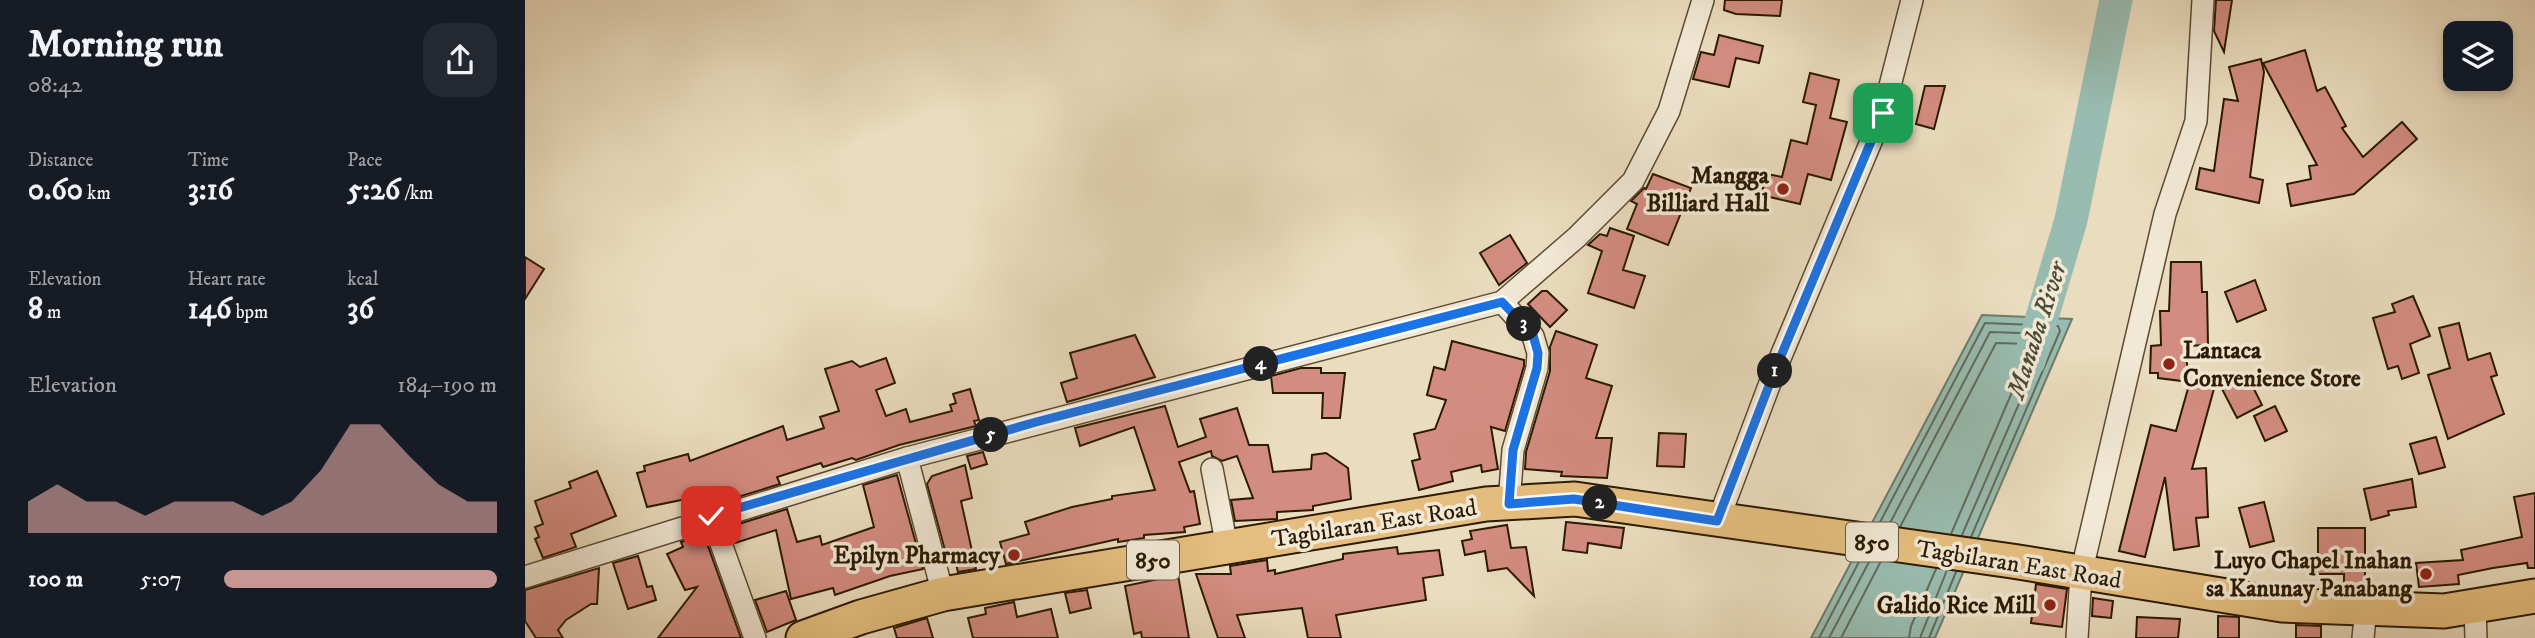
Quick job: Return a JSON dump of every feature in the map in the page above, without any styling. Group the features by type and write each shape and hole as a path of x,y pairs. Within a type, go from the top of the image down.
{"main road":[{"name":"Tagbilaran East Road","path":"803,638 861,617 943,594 1486,504 1574,499 2012,561 2281,605 2365,623 2444,611 2475,623 2535,596"}],"street":[{"path":"525,577 711,516 907,458 1502,302 1577,237 1633,181 1669,111 1703,0"},
{"path":"1724,522 1778,363 1883,113 1912,0"},
{"path":"2077,638 2081,574 2165,214 2196,121 2203,0"},
{"path":"1502,302 1533,335 1538,353 1537,368 1513,450 1509,504"},
{"path":"907,458 943,594"},
{"path":"1212,469 1227,547"},
{"path":"711,516 755,638"}],"water":[{"path":"1982,315 2072,319 1935,638 1811,638"}],"building":[{"path":"1725,0 1782,0 1780,16 1736,14 1724,10"},
{"path":"2216,0 2232,0 2224,52 2214,31"},
{"path":"1719,35 1763,46 1759,63 1736,58 1729,87 1693,79 1701,52 1714,55"},
{"path":"2305,50 2317,91 2325,87 2346,126 2342,128 2363,157 2402,122 2417,139 2354,194 2291,206 2287,184 2311,179 2309,166 2317,165 2263,63"},
{"path":"2261,59 2264,72 2250,177 2263,180 2259,203 2196,189 2200,168 2214,171 2224,99 2238,101 2229,67"},
{"path":"1810,73 1839,80 1830,118 1847,122 1831,180 1808,174 1800,204 1761,195 1767,174 1782,177 1791,140 1807,144 1816,105 1803,102"},
{"path":"1925,86 1945,86 1934,129 1916,124"},
{"path":"1653,174 1691,188 1668,245 1627,229 1637,204 1631,201 1646,189"},
{"path":"1610,228 1634,236 1623,270 1645,276 1634,308 1588,293 1602,251 1588,245 1600,234 1607,236"},
{"path":"1510,235 1527,263 1499,285 1480,253"},
{"path":"525,257 544,269 525,299"},
{"path":"2171,262 2201,262 2202,292 2207,292 2208,345 2184,346 2190,382 2158,378 2158,373 2150,373 2151,346 2161,345 2160,311 2169,311"},
{"path":"2255,280 2266,310 2237,322 2225,292"},
{"path":"1542,291 1547,291 1567,310 1550,327 1528,304"},
{"path":"2413,296 2430,336 2410,344 2419,373 2402,379 2398,366 2388,369 2373,318 2395,312 2392,304"},
{"path":"2459,323 2468,360 2490,353 2497,375 2491,377 2504,414 2448,439 2428,375 2450,368 2439,328"},
{"path":"1556,331 1597,345 1586,378 1612,386 1596,438 1612,438 1607,478 1561,476 1562,472 1525,469 1526,452 1550,371 1550,347"},
{"path":"1135,335 1155,377 1067,402 1061,383 1077,378 1070,353"},
{"path":"1452,341 1524,360 1524,366 1505,431 1491,427 1498,469 1482,472 1481,465 1451,472 1453,481 1419,490 1412,461 1420,459 1414,434 1435,429 1446,400 1427,395 1434,367 1445,370"},
{"path":"886,358 895,383 876,390 886,416 906,409 910,422 952,411 950,405 956,403 953,394 970,389 979,420 974,421 976,426 899,445 856,460 852,458 823,467 821,463 777,477 780,484 715,504 704,505 701,496 647,507 637,473 645,471 644,466 688,454 690,461 783,426 787,440 824,428 820,417 839,411 825,369 852,361 860,367"},
{"path":"1301,368 1321,368 1321,373 1345,373 1340,418 1322,418 1323,393 1273,393 1271,376"},
{"path":"2247,375 2262,405 2237,418 2221,387"},
{"path":"2189,385 2215,385 2192,469 2206,468 2208,517 2196,518 2199,546 2174,550 2165,477 2145,557 2119,551 2151,425 2176,431"},
{"path":"1165,406 1178,447 1206,437 1200,419 1237,408 1249,445 1268,445 1273,472 1311,469 1312,455 1326,453 1348,468 1351,499 1313,506 1313,510 1277,512 1277,519 1235,521 1231,500 1253,498 1237,456 1222,461 1212,456 1211,451 1179,462 1190,492 1194,491 1200,524 1184,527 1185,532 1144,535 1144,538 1118,542 1118,539 1006,564 1000,542 1029,534 1025,522 1072,507 1112,499 1112,496 1155,490 1134,427 1080,446 1075,428"},
{"path":"2275,406 2287,431 2265,441 2254,416"},
{"path":"1659,433 1686,434 1684,467 1657,466"},
{"path":"2436,437 2445,467 2419,474 2410,444"},
{"path":"983,452 987,464 971,469 967,456"},
{"path":"965,465 972,498 961,501 976,569 958,572 956,564 949,565 927,484 932,476"},
{"path":"597,471 616,516 571,534 576,547 543,558 535,539 539,537 535,527 543,524 535,501 571,488 569,482"},
{"path":"897,475 923,569 890,576 835,595 833,588 791,599 776,530 735,543 729,527 787,509 797,542 820,536 822,545 874,527 863,485"},
{"path":"2412,479 2416,507 2388,511 2389,515 2371,520 2364,489"},
{"path":"2535,493 2535,568 2528,568 2527,563 2493,568 2458,575 2459,584 2419,587 2416,563 2463,560 2461,550 2522,537 2514,497"},
{"path":"2264,502 2274,541 2250,547 2239,508"},
{"path":"1566,522 1624,528 1621,548 1588,543 1587,553 1563,550"},
{"path":"1507,525 1511,548 1526,547 1534,596 1507,568 1488,571 1485,551 1465,555 1462,541 1472,539 1470,531"},
{"path":"2318,528 2365,528 2365,589 2344,588 2344,574 2318,574"},
{"path":"704,535 741,638 658,638 697,587 685,590 667,554 683,547 681,542"},
{"path":"1397,547 1398,554 1439,550 1443,575 1423,578 1426,600 1336,615 1341,638 1308,638 1302,608 1237,615 1245,638 1218,638 1196,574 1231,574 1230,566 1267,560 1268,571 1275,570 1275,574 1343,559 1343,554"},
{"path":"638,556 647,587 652,586 656,600 628,609 613,563"},
{"path":"599,568 597,604 591,604 566,620 558,630 563,638 536,638 525,621 525,590"},
{"path":"1178,575 1189,638 1142,638 1141,632 1134,634 1125,586"},
{"name":"Galido Rice Mill","path":"2036,584 2067,589 2062,627 2031,623"},
{"path":"1087,590 1091,608 1070,613 1065,593"},
{"path":"786,591 796,620 767,632 755,600"},
{"path":"2093,598 2113,601 2111,618 2092,616"},
{"path":"1014,602 1017,617 1051,609 1058,638 973,638 968,618 986,614 985,608"},
{"path":"2218,616 2239,617 2239,638 2218,638"},
{"path":"2137,617 2180,619 2178,638 2136,638"},
{"path":"927,618 933,638 897,638 894,628"},
{"path":"2296,625 2321,626 2321,638 2296,638"}],"waterway":[{"name":"Manaba River","path":"2029,361 2071,220 2116,0"}],"place":[{"name":"Mangga Billiard Hall","path":"1783,189"},
{"name":"Lantaca Convenience Store","path":"2169,364"},
{"name":"Epilyn Pharmacy","path":"1014,555"},
{"name":"Luyo Chapel Inahan sa Kanunay Panabang","path":"2426,574"},
{"name":"Galido Rice Mill","path":"2050,605"}],"route":[{"path":"711,516 1036,422 1502,302 1533,335 1538,353 1537,368 1517,429 1510,463 1509,504 1574,499 1717,521 1773,375 1883,113"}]}
